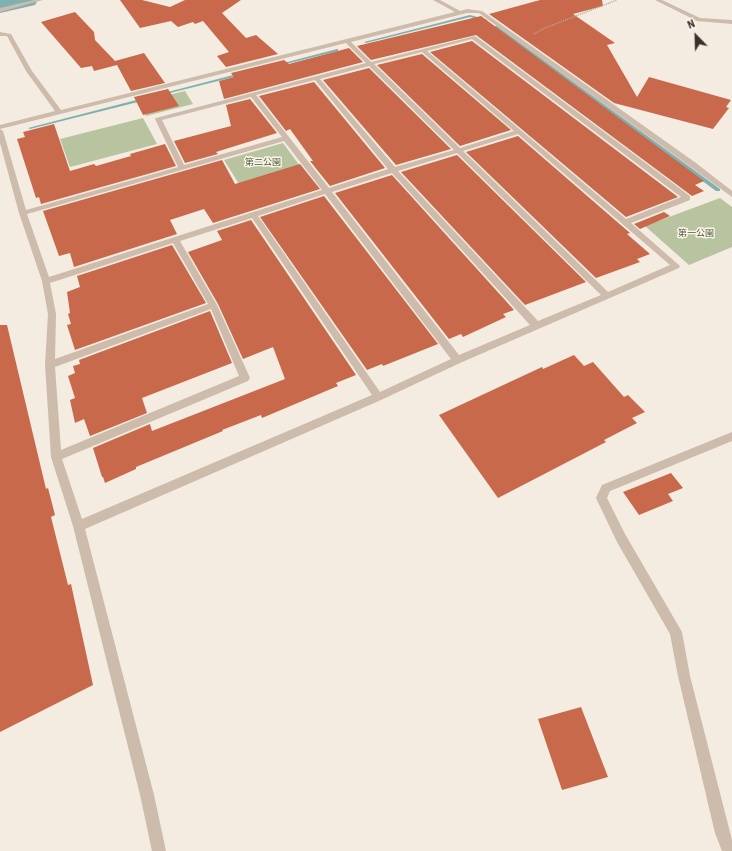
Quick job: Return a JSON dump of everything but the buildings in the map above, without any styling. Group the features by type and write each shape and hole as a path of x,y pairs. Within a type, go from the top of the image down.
{"street":[{"path":"0,10 40,0"},
{"path":"436,0 460,13"},
{"path":"658,0 699,20 732,22"},
{"path":"0,127 467,11 480,12 694,165 732,195"},
{"path":"0,34 9,35 29,71 59,112"},
{"path":"182,168 158,119 473,37 687,198 625,222"},
{"path":"347,41 607,296"},
{"path":"79,526 378,397 457,360 676,266 424,50"},
{"path":"316,78 393,170 537,326"},
{"path":"253,95 326,192 457,360"},
{"path":"0,131 23,213 46,281 52,314 50,365 56,457 79,526 147,795 159,851"},
{"path":"46,281 393,170 519,132"},
{"path":"23,213 286,138"},
{"path":"254,214 378,397"},
{"path":"56,457 245,378 213,305 175,240"},
{"path":"50,365 213,305"},
{"path":"729,851 722,833 684,676 676,632 621,538 601,498 606,488 732,436"}],"path":[{"path":"522,41 545,28 617,0"}],"green space":[{"path":"185,91 193,104 146,116 139,102"},
{"path":"143,118 157,144 70,167 60,139"},
{"name":"第二公園","path":"283,143 300,166 239,184 224,160"},
{"name":"第一公園","path":"720,198 732,207 732,247 689,265 645,226"}],"waterway":[{"path":"0,6 27,0"},
{"path":"366,42 470,16 486,20"},
{"path":"496,27 718,190"},
{"path":"278,65 337,50"},
{"path":"162,94 241,74"},
{"path":"30,128 144,99"}]}
